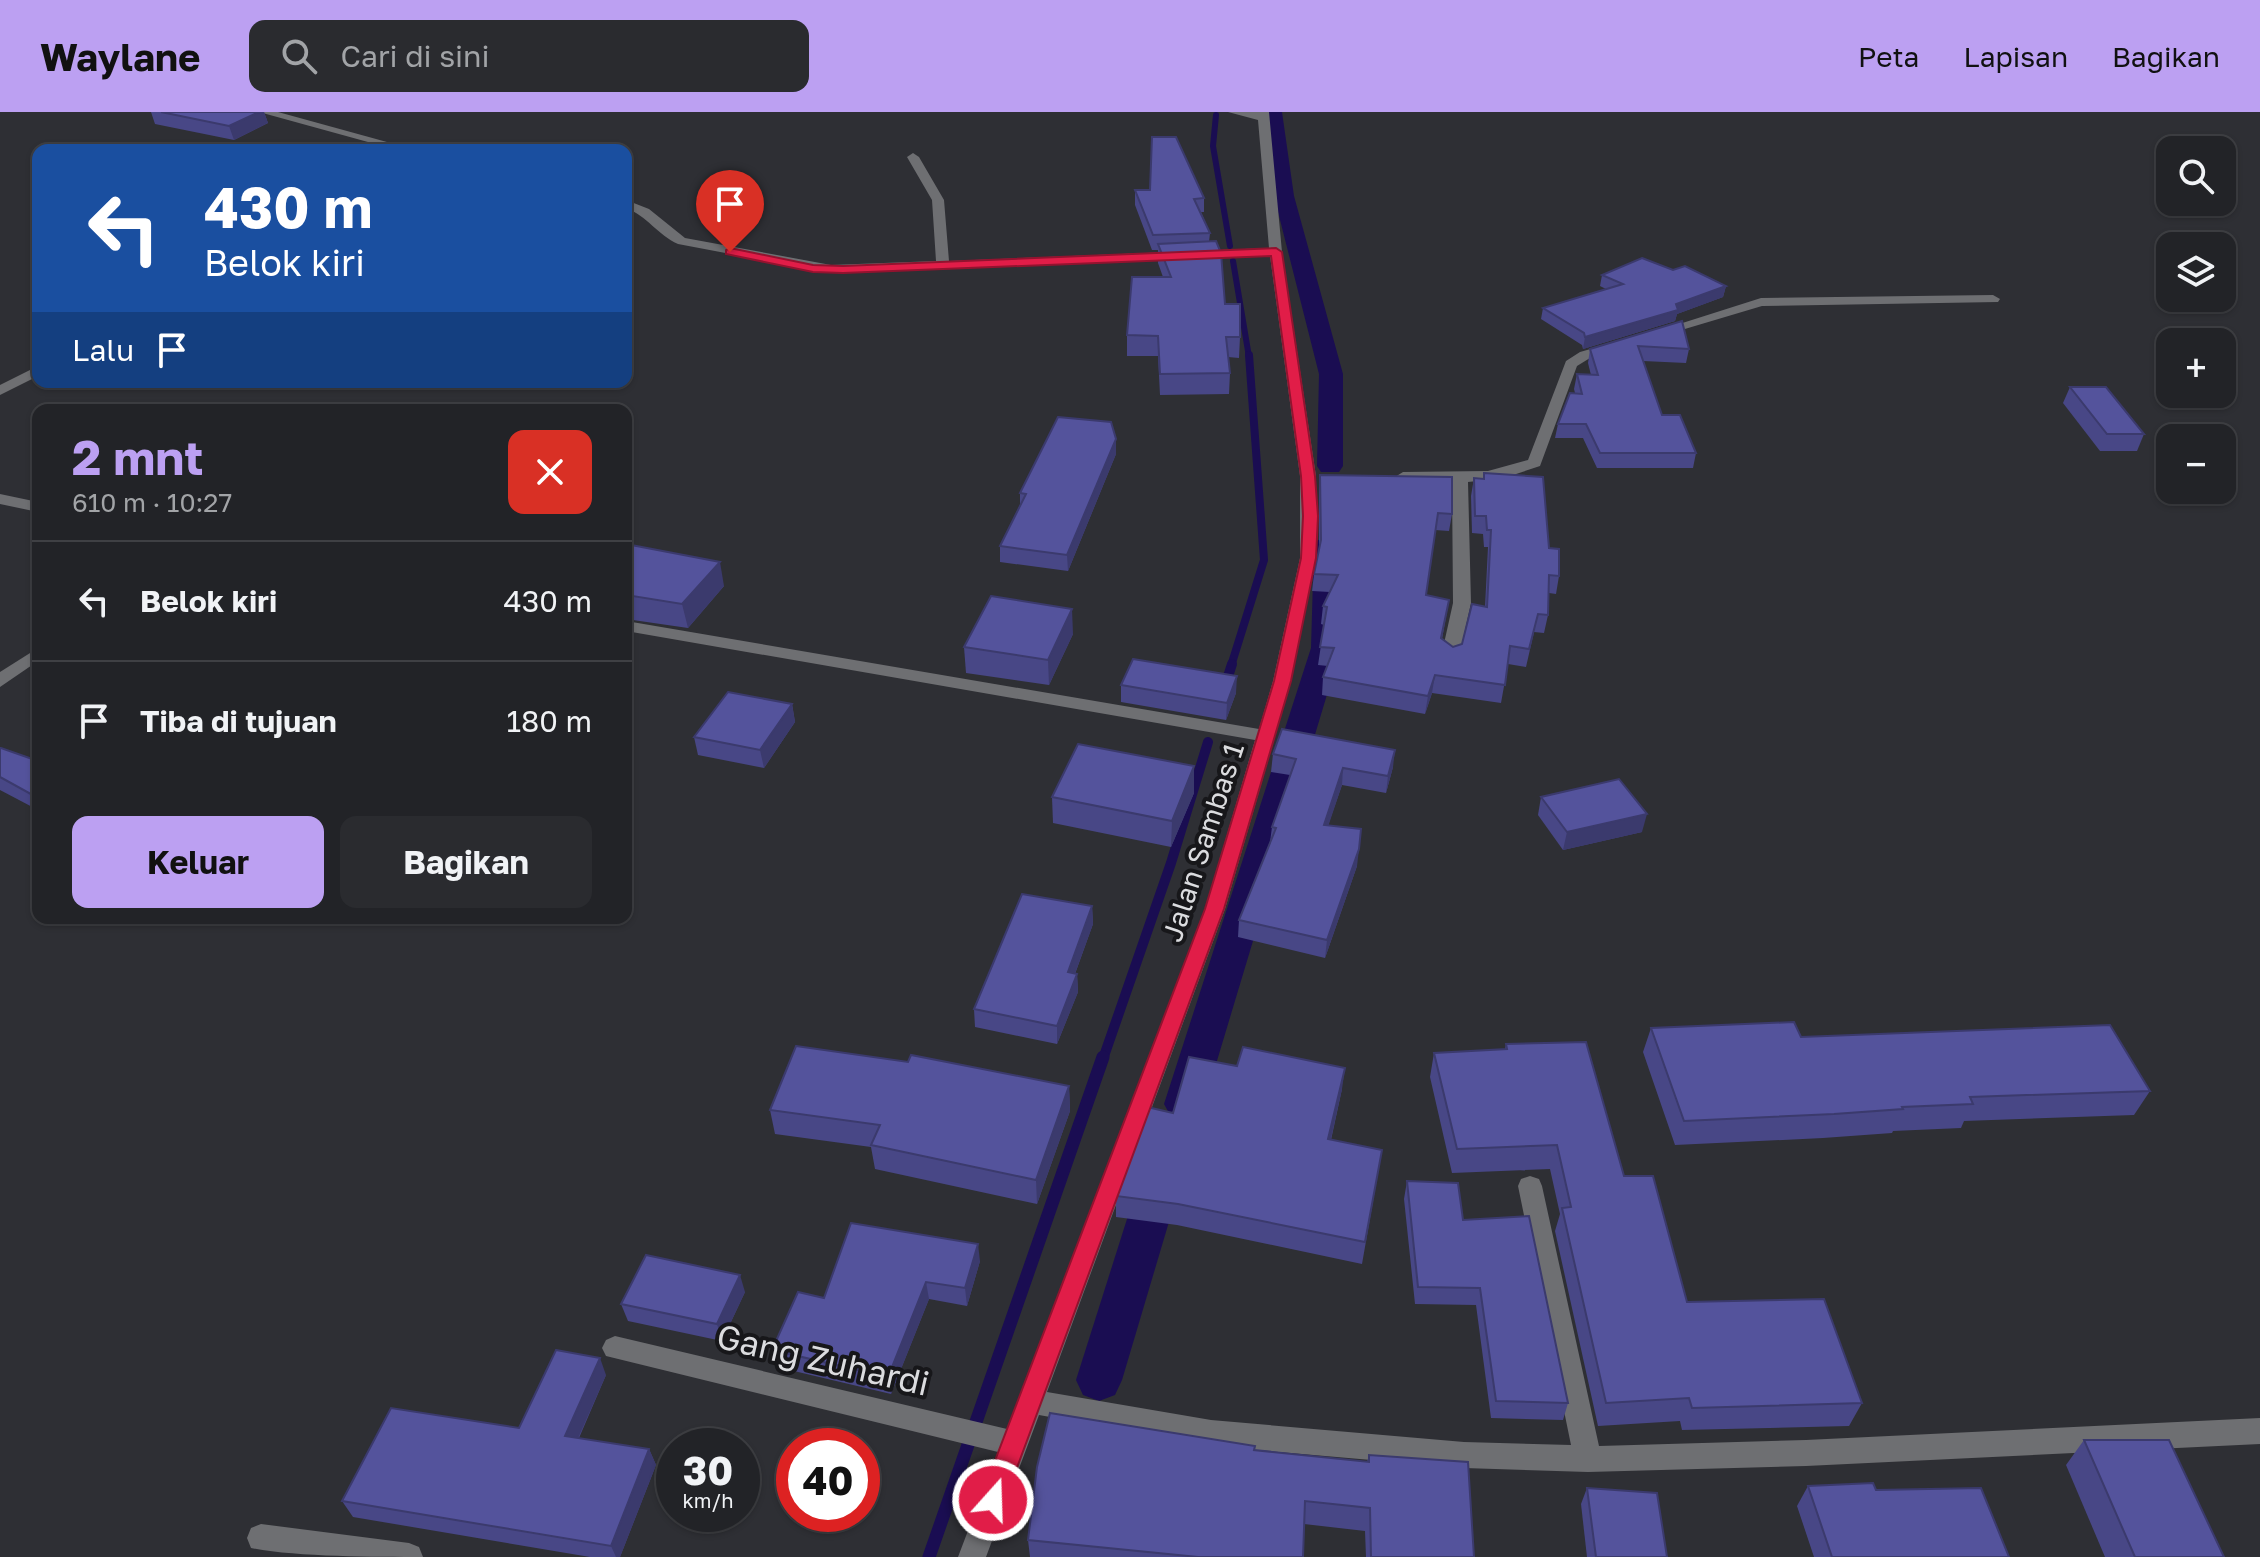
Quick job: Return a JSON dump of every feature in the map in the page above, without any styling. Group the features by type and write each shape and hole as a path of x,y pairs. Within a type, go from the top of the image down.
{"street":[{"path":"265,112 387,144"},
{"path":"1234,112 1264,115"},
{"name":"Jalan Sambas 1","path":"972,1557 1011,1442 1215,909 1282,681 1308,558 1315,476 1276,252 1264,115"},
{"path":"913,157 938,200 943,265"},
{"path":"632,206 646,210 670,235 682,241 813,268 1276,252"},
{"path":"1384,477 1460,477 1513,471 1535,463 1571,364 1585,355 1761,302 1993,299"},
{"path":"0,391 32,373"},
{"path":"1450,657 1462,603 1460,477"},
{"path":"0,499 32,506"},
{"path":"632,627 1266,736"},
{"path":"0,681 32,657"},
{"path":"1530,1186 1588,1459"},
{"name":"Gang Zuhardi","path":"615,1348 1011,1442"},
{"path":"1028,1401 1211,1433 1464,1455 1588,1459 1806,1453 2260,1431"},
{"path":"261,1538 409,1557"}],"building":[{"path":"161,112 259,112 229,126"},
{"path":"1152,137 1176,137 1204,198 1194,199 1210,233 1153,235 1135,190 1150,190"},
{"path":"1216,241 1221,253 1225,304 1240,304 1240,337 1226,337 1230,373 1160,374 1158,336 1127,335 1132,277 1171,277 1158,244"},
{"path":"1642,258 1673,270 1685,266 1726,286 1676,304 1678,310 1585,337 1584,333 1543,308 1623,284 1602,275"},
{"path":"1682,321 1689,349 1638,346 1662,415 1680,415 1696,453 1600,453 1586,424 1558,424 1570,393 1582,394 1577,374 1598,375 1590,349"},
{"path":"2070,387 2106,387 2144,434 2107,434"},
{"path":"1058,417 1111,422 1116,439 1067,555 1000,546 1026,494 1020,493"},
{"path":"1484,473 1543,477 1549,548 1559,549 1559,576 1549,575 1548,615 1538,614 1529,649 1510,646 1505,685 1435,675 1428,696 1323,677 1334,648 1320,647 1327,607 1323,606 1338,575 1314,574 1321,540 1320,475 1452,477 1452,514 1438,513 1426,595 1449,600 1441,638 1453,647 1462,644 1472,604 1487,607 1491,530 1487,530 1486,516 1475,516 1474,478 1484,479"},
{"path":"632,545 720,562 682,604 632,596"},
{"path":"991,596 1072,609 1048,660 964,647"},
{"path":"1133,659 1237,676 1227,703 1121,685"},
{"path":"728,692 792,704 760,750 694,737"},
{"path":"1282,729 1395,750 1388,776 1343,768 1324,825 1361,829 1359,849 1327,940 1239,920 1276,828 1272,827 1296,759 1273,754"},
{"path":"1078,744 1194,766 1172,821 1052,797"},
{"path":"0,748 32,759 32,795 0,777"},
{"path":"1619,779 1647,814 1567,832 1541,797"},
{"path":"1022,894 1092,906 1068,972 1077,974 1057,1026 974,1009"},
{"path":"1794,1022 1801,1037 2110,1025 2150,1091 1970,1097 1973,1104 1684,1121 1651,1028"},
{"path":"1586,1042 1624,1176 1653,1176 1687,1302 1824,1299 1862,1403 1692,1408 1689,1398 1606,1403 1562,1208 1571,1207 1557,1145 1457,1149 1434,1053 1507,1049 1506,1044"},
{"path":"796,1046 908,1062 911,1055 1069,1086 1036,1180 871,1145 880,1125 770,1110"},
{"path":"1243,1047 1345,1068 1328,1139 1382,1150 1365,1242 1178,1204 1116,1196 1147,1107 1173,1113 1189,1057 1237,1066"},
{"path":"1407,1181 1458,1183 1463,1220 1529,1216 1568,1403 1496,1401 1480,1288 1418,1287"},
{"path":"851,1223 978,1244 965,1288 926,1282 888,1377 772,1350 798,1292 824,1298"},
{"path":"646,1255 740,1275 717,1324 621,1304"},
{"path":"556,1350 600,1358 565,1436 649,1449 611,1546 342,1501 391,1408 519,1428"},
{"path":"1050,1413 1255,1446 1254,1450 1369,1462 1369,1455 1468,1462 1474,1557 1371,1557 1370,1508 1305,1501 1303,1557 1198,1557 1028,1540 1037,1467"},
{"path":"2084,1440 2169,1440 2224,1557 2135,1557"},
{"path":"1873,1483 1876,1490 1981,1488 2009,1557 1832,1557 1808,1486"},
{"path":"1587,1488 1657,1493 1667,1557 1596,1557"}],"waterway":[{"path":"1273,112 1284,196 1331,374 1330,466"},
{"path":"1216,115 1213,146 1230,246"},
{"path":"1233,261 1249,357"},
{"path":"1231,666 1264,560 1249,355"},
{"path":"1184,1104 1326,648 1328,546"},
{"path":"1225,686 1232,664"},
{"path":"1103,1059 1171,863 1208,742"},
{"path":"929,1557 1103,1057"},
{"path":"1099,1380 1161,1178"}],"route":[{"path":"730,252 813,268 843,269 1276,252 1308,476 1310,516 1308,558 1282,681 1215,909 993,1500"}]}
